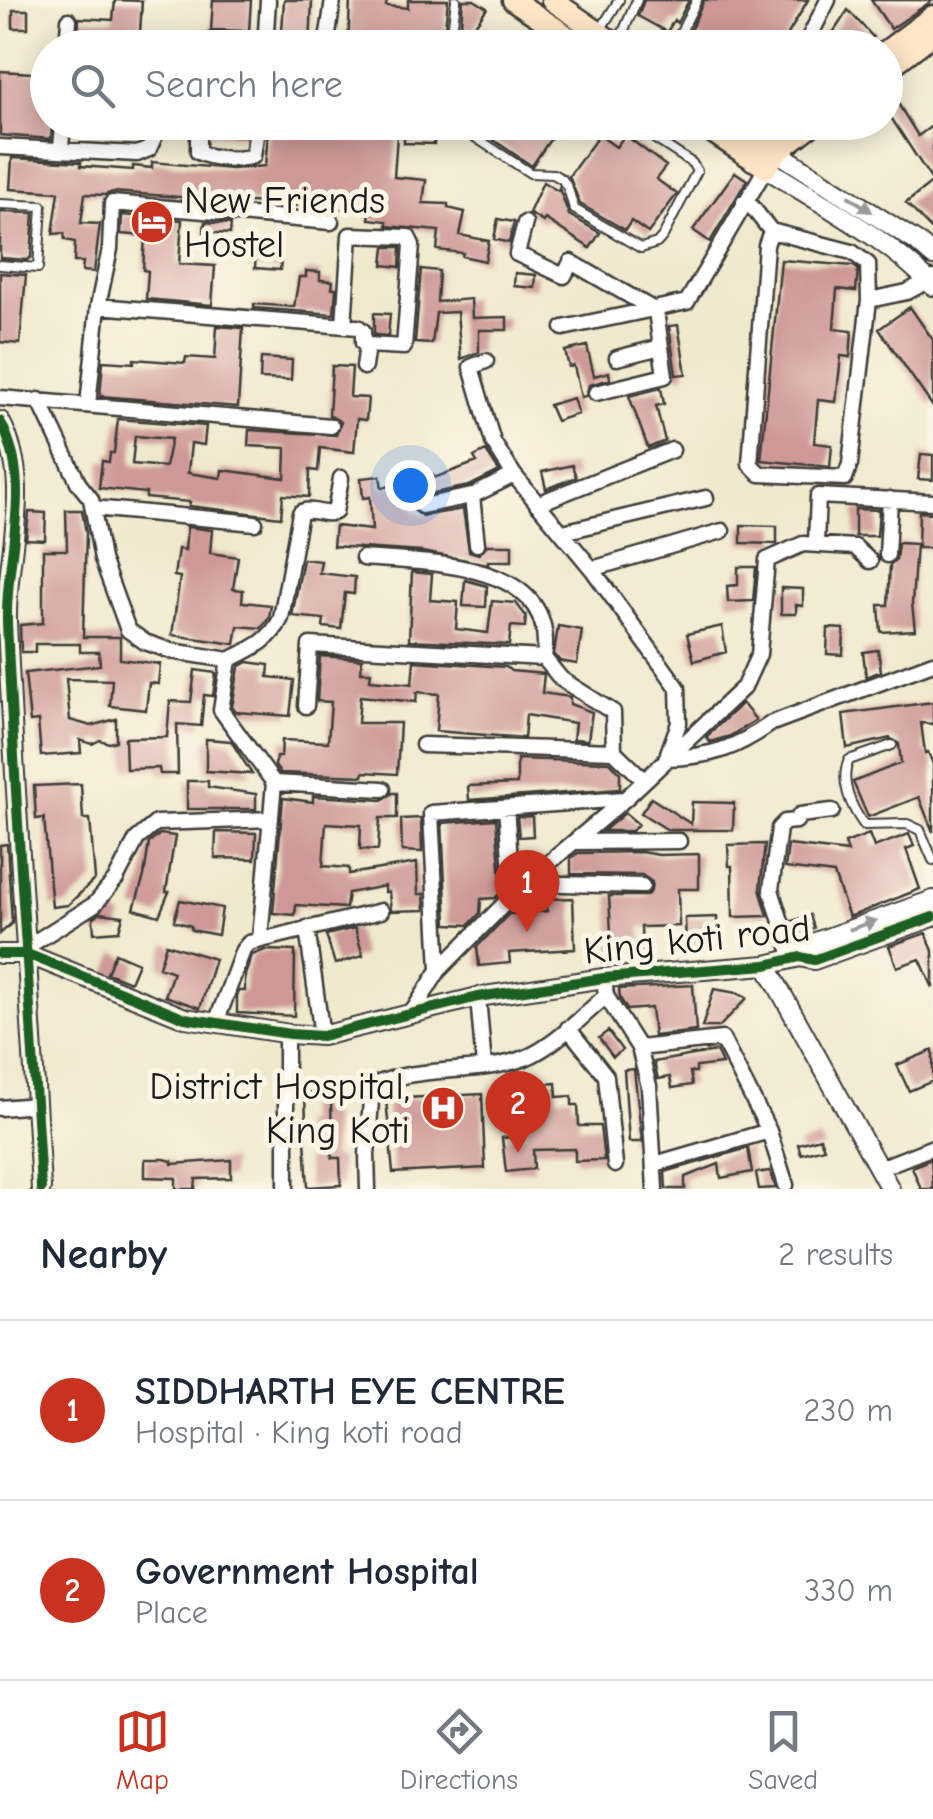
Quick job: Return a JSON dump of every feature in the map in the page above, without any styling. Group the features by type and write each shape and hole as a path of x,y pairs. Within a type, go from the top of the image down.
{"main road":[{"path":"513,0 572,30"},
{"path":"552,0 582,30"},
{"path":"903,38 933,16"},
{"path":"903,57 933,34"},
{"path":"735,140 765,154 787,140"}],"street":[{"path":"266,30 268,0"},
{"path":"329,30 333,0"},
{"path":"813,30 828,0"},
{"path":"68,20 68,30"},
{"path":"61,149 62,140"},
{"path":"0,147 137,154 148,148 152,140"},
{"path":"198,140 198,152 246,158 252,156 257,140"},
{"path":"563,328 687,302 744,202 765,154"},
{"path":"765,154 875,214 933,256"},
{"path":"765,154 928,279 899,295 869,296"},
{"path":"744,202 771,231 852,252 868,264 869,296 850,464 845,478 760,474 750,464 766,245 771,231"},
{"path":"88,404 98,306 110,249 112,204 330,222"},
{"path":"525,223 517,254 564,276 571,262 656,311"},
{"path":"344,325 350,235 408,237 412,244 406,345 366,345"},
{"path":"98,306 362,329 366,345 364,368"},
{"path":"596,392 665,376 656,311"},
{"path":"617,358 660,347"},
{"path":"486,361 473,365 471,372 493,442 514,475 592,569 678,688 679,723 666,758"},
{"path":"0,398 331,426"},
{"path":"39,400 93,508 102,559 128,630 145,642 171,651 229,660 275,632 300,513 335,512 341,478"},
{"path":"0,421 11,441 19,477 4,616 8,761 27,951 41,1189"},
{"path":"537,504 672,450"},
{"path":"422,506 472,496 514,475"},
{"path":"472,496 476,544"},
{"path":"816,544 818,496 933,502"},
{"path":"562,532 706,498"},
{"path":"887,555 890,499"},
{"path":"93,508 255,524"},
{"path":"592,569 722,531"},
{"path":"411,1014 439,970 524,883 576,842 744,688 759,654 767,560 803,544 816,544 856,547 870,561"},
{"path":"363,558 437,564 505,579 532,601 544,621 544,658 561,679 613,712 614,751"},
{"path":"306,706 310,646 544,658"},
{"path":"229,660 221,710 274,784 260,938"},
{"path":"666,758 705,758 750,738 772,723 933,664"},
{"path":"424,745 614,751 644,780"},
{"path":"274,784 383,789"},
{"path":"439,970 431,813 624,799"},
{"path":"506,808 513,896"},
{"path":"796,958 770,890 778,828 785,822 796,822 800,815 832,810"},
{"path":"27,951 95,904 116,879 137,839 156,823 271,819"},
{"path":"576,842 679,841"},
{"path":"524,883 642,886"},
{"name":"King koti road","path":"796,958 807,944 933,900"},
{"path":"216,1022 243,950 260,938 381,911"},
{"name":"King koti road","path":"0,954 27,951 185,1018 322,1036 478,997 605,987 796,958 814,960 933,917"},
{"path":"308,928 322,1036"},
{"path":"766,965 890,1189"},
{"path":"368,1189 366,1155 372,1086 396,1075 484,1067 526,1058 568,1028 605,987 639,1048 649,1086 655,1189"},
{"path":"478,997 484,1067"},
{"path":"568,1028 608,1082 615,1165"},
{"path":"286,1034 286,1189"},
{"path":"639,1048 722,1039 769,1131 786,1185"},
{"path":"0,1108 36,1105"},
{"path":"655,1164 769,1131"},
{"path":"880,1168 933,1147"}],"lane":[{"path":"452,30 456,0"},
{"path":"599,30 619,0"},
{"path":"625,30 637,0"},
{"path":"682,30 696,0"},
{"path":"479,140 530,173 553,174 562,179 574,209 641,248 664,236 697,171 692,163 653,140"},
{"path":"0,204 42,206 38,268 0,264"},
{"path":"892,745 849,760 844,780 864,825 907,824 920,830 933,860"}],"building":[{"path":"115,0 142,1 140,30 79,30 79,18 113,20"},
{"path":"213,0 251,0 249,30 211,30"},
{"path":"284,0 312,0 311,30 282,30"},
{"path":"350,0 387,0 386,6 408,8 408,0 448,0 445,30 349,30"},
{"path":"463,0 474,0 487,8 472,30 461,24"},
{"path":"644,0 689,0 677,23 674,20 668,30 638,16"},
{"path":"704,0 808,0 790,30 690,30"},
{"path":"871,0 933,0 891,29"},
{"path":"13,10 28,10 28,28 13,28"},
{"path":"848,10 867,30 835,30"},
{"path":"0,71 30,73 30,137 0,135"},
{"path":"903,112 918,136 933,125 933,182 903,136"},
{"path":"267,140 397,140 394,177 426,180 423,203 448,204 448,208 465,212 460,235 489,241 485,261 437,250 439,231 387,226 387,221 369,219 370,211 113,192 85,194 81,223 100,224 94,272 82,271 83,262 74,262 75,242 65,240 64,233 53,234 59,192 10,189 12,158 133,170 133,166 152,168 152,162 232,169 265,166"},
{"path":"404,140 434,140 434,144"},
{"path":"493,140 550,140 532,166"},
{"path":"595,140 606,140 616,147 621,140 632,140 666,166 656,179 677,194 648,233 631,221 625,230 580,204 569,176"},
{"path":"735,172 747,180 710,242 693,230"},
{"path":"543,182 558,191 559,188 569,215 600,233 590,248 529,213"},
{"path":"933,182 933,231 906,203"},
{"path":"0,212 34,213 31,257 27,260 0,258"},
{"path":"122,215 182,220 179,264 215,266 212,305 146,299 145,236 121,234"},
{"path":"498,219 514,222 509,243 494,239"},
{"path":"205,222 231,224 230,234 204,232"},
{"path":"385,247 401,247 400,267 383,265"},
{"path":"256,250 282,252 280,270 255,268"},
{"path":"781,260 858,269 856,291 837,289 834,329 852,331 850,357 841,356 836,402 818,400 814,443 832,445 830,467 761,460"},
{"path":"421,269 439,271 437,302 471,299 472,318 507,317 507,330 479,330 479,352 461,359 457,312 436,313 432,344 415,343"},
{"path":"306,271 320,272 320,280 333,281 334,314 254,308 254,304 294,307 299,277 306,277"},
{"path":"0,273 26,275 20,344 0,342"},
{"path":"515,273 536,275 535,288 514,286"},
{"path":"910,307 933,340 933,407 879,329"},
{"path":"374,313 390,314 388,336 374,335"},
{"path":"678,325 686,374 676,375 669,326"},
{"path":"217,326 243,328 238,407 100,396 103,361 185,363 186,357 215,359"},
{"path":"587,346 594,376 609,372 610,379 589,385 586,396 581,397 574,366 569,367 565,351"},
{"path":"261,358 292,360 291,380 260,379"},
{"path":"332,366 352,367 350,397 368,398 366,420 357,419 354,452 320,448 318,471 310,470 309,497 283,495 281,517 189,506 190,502 146,498 146,493 99,488 102,461 109,462 110,453 114,453 118,419 206,426 204,445 191,443 188,473 221,478 222,470 285,478 286,448 248,446 249,430 336,435 341,422 329,415","holes":["135,436 171,439 165,467 132,464"]},
{"path":"661,388 664,404 656,406 665,441 648,448 629,396"},
{"path":"573,398 578,414 556,421 549,405"},
{"path":"486,451 499,471 469,486 419,496 412,502 412,509 423,516 463,509 469,551 479,554 487,545 512,545 512,561 488,564 422,552 333,546 335,526 372,530 370,497 363,498 361,478 380,476 382,488 433,475 434,478 477,462 474,457"},
{"path":"921,454 933,455 933,480 918,479"},
{"path":"572,465 576,477 546,489 542,472"},
{"path":"855,509 879,510 877,536 855,536"},
{"path":"66,510 82,510 86,533 83,637 120,637 120,659 160,664 158,684 149,683 146,710 110,706 112,680 66,679 70,720 91,726 116,719 116,741 92,744 80,740 81,753 41,756 38,721 30,722 25,673 100,665 99,652 80,652 80,644 35,644 35,652 21,652 20,625 43,623 43,550 67,550"},
{"path":"29,512 46,513 45,540 26,539"},
{"path":"919,512 933,513 933,548 918,548"},
{"path":"741,525 777,526 777,544 741,543"},
{"path":"187,527 212,530 210,553 238,557 233,589 243,590 242,602 271,605 269,618 261,628 238,626 235,644 172,635 180,577 174,576 178,549 185,550"},
{"path":"898,543 916,544 912,604 915,630 881,632 879,605 888,605 890,565 896,560"},
{"path":"303,559 321,561 319,573 355,577 354,594 345,593 341,629 323,627 324,619 292,616"},
{"path":"738,567 756,567 753,601 728,602 727,586 738,585"},
{"path":"412,572 432,574 430,600 458,602 456,629 488,633 492,601 516,603 526,616 525,627 511,626 509,645 409,640"},
{"path":"465,580 487,586 486,607 463,606"},
{"path":"781,588 803,589 803,606 796,605 796,614 781,614"},
{"path":"558,626 582,630 577,664 560,661 554,654"},
{"path":"722,626 726,652 694,661 687,634"},
{"path":"828,628 844,629 843,655 827,654"},
{"path":"878,650 881,671 866,677 863,652"},
{"path":"320,656 362,659 361,672 371,672 370,680 412,684 414,661 506,667 511,671 544,674 542,693 570,697 570,704 592,712 588,740 573,739 575,723 526,715 524,738 436,731 439,694 417,692 416,702 360,696 358,723 400,723 397,774 280,773 275,766 276,757 281,757 282,740 328,742 331,702 317,701"},
{"path":"248,662 269,665 268,677 294,680 290,716 236,712 232,707 239,667"},
{"path":"195,670 216,673 213,696 204,695 201,726 177,724 178,774 160,774 159,768 126,769 125,738 167,737 170,701 191,702"},
{"path":"933,702 933,724 921,723 925,753 928,752 933,764 933,832 919,797 868,817 853,782 901,763 899,744 890,738 847,748 843,714"},
{"path":"742,703 756,720 730,736 710,742 706,737"},
{"path":"206,739 231,741 252,774 206,771"},
{"path":"517,759 610,762 620,773 620,789 469,800 468,786 517,784"},
{"path":"187,781 208,781 208,787 256,794 256,809 187,809"},
{"path":"81,784 83,819 90,819 95,879 68,905 52,907 44,818 36,819 34,786"},
{"path":"397,793 397,818 380,818 378,850 360,849 361,825 326,823 323,866 349,868 349,874 417,863 418,894 424,894 425,910 391,911 385,886 348,893 346,908 296,905 295,915 273,913 283,798 313,802 313,796 382,800"},
{"path":"651,798 691,824 692,802 734,803 733,830 668,830 641,813"},
{"path":"625,813 638,824 632,831 603,831"},
{"path":"532,816 533,836 519,837 517,817"},
{"path":"421,818 422,852 402,851 401,819"},
{"path":"496,819 502,891 495,898 481,899 480,913 469,925 447,924 442,823"},
{"path":"216,832 256,833 255,859 215,858"},
{"path":"160,834 175,836 169,892 159,916 134,909 149,843"},
{"path":"869,834 874,847 909,834 914,846 906,849 920,889 849,917 834,874 785,868 788,845 848,852 845,843"},
{"path":"7,844 12,923 0,934 0,845"},
{"path":"765,844 760,889 768,916 733,917 728,845"},
{"path":"578,853 699,854 699,889 678,889 679,926 641,927 642,951 612,952 609,896 646,896 652,882 642,875 571,874 571,858"},
{"path":"573,898 575,949 509,953 510,963 479,966 477,947 509,914 547,911 547,899"},
{"path":"180,900 222,908 218,935 191,930 191,926 174,921"},
{"path":"100,913 123,916 119,931 94,933 93,918"},
{"path":"810,915 814,928 796,934 792,921"},
{"path":"717,917 718,947 686,948 685,918"},
{"path":"355,928 363,956 335,964 326,935"},
{"path":"926,933 933,951 933,988 920,959 897,967 889,946"},
{"path":"166,944 215,959 200,1008 165,996 173,972 159,967"},
{"path":"265,950 295,951 294,1016 237,1013 237,996 239,991 245,991 245,975 252,955"},
{"path":"115,953 138,963 130,982 107,973"},
{"path":"693,985 696,1031 654,1036 651,1008 627,1010 620,998 619,989"},
{"path":"714,989 747,998 719,1027 702,1027"},
{"path":"608,1031 622,1050 613,1057 599,1038"},
{"path":"933,1050 933,1081 909,1091 897,1065"},
{"path":"716,1051 722,1064 696,1067 696,1072 690,1072 692,1085 672,1088 670,1077 658,1079 654,1062"},
{"path":"634,1069 642,1142 629,1142 624,1070"},
{"path":"556,1083 557,1097 572,1096 572,1105 578,1105 579,1126 600,1126 604,1160 575,1161 575,1149 533,1150 534,1169 506,1172 502,1138 526,1135 525,1108 529,1108 529,1098 545,1097 544,1084"},
{"path":"331,1092 332,1158 340,1158 341,1185 308,1187 301,1122 306,1122 305,1093"},
{"path":"482,1094 485,1168 393,1173 386,1099"},
{"path":"820,1138 824,1148 801,1154 798,1144"},
{"path":"748,1148 752,1172 721,1178 719,1164 685,1177 685,1189 666,1189 665,1172"},
{"path":"145,1159 164,1159 172,1164 231,1160 231,1178 196,1179 195,1189 176,1189 176,1178 145,1177"},
{"path":"931,1159 933,1189 921,1189 912,1167"},
{"path":"770,1171 776,1188 759,1189 756,1173"}],"cycle path":[{"path":"0,421 16,470 7,622 41,1189"},
{"path":"0,954 27,954 185,1018 322,1036 478,997 604,978 766,965 800,957 814,960 933,917"}],"place":[{"name":"New Friends Hostel","path":"152,222"},
{"name":"SIDDHARTH EYE CENTRE","path":"527,932"},
{"name":"District Hospital, King Koti","path":"443,1108"},
{"name":"Government Hospital","path":"518,1153"}]}
